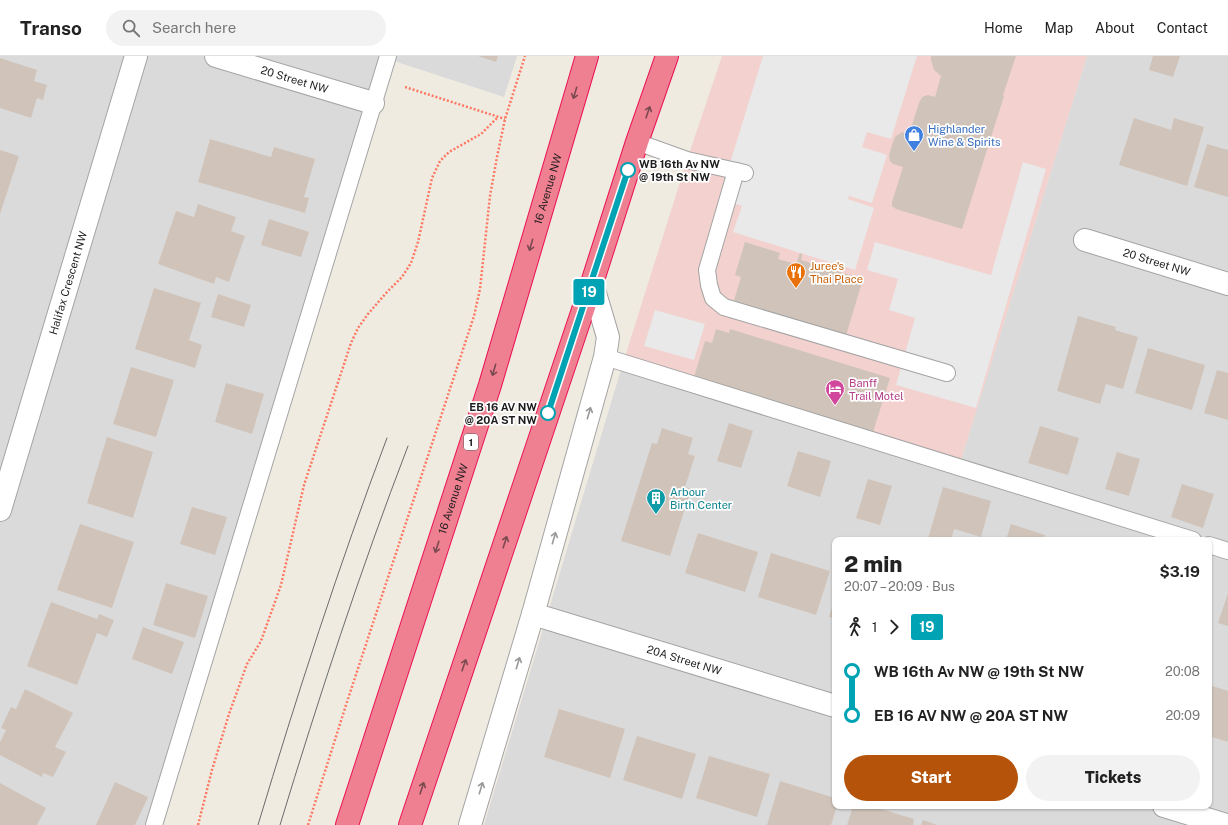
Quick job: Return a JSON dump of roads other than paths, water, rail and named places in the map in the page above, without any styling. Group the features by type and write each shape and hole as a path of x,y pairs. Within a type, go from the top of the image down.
{"highway":[{"name":"16 Avenue NW","path":"347,825 490,385 587,56"},
{"path":"410,825 667,56"}],"street":[{"name":"Halifax Crescent NW","path":"0,510 136,56"},
{"name":"20 Street NW","path":"216,56 373,103"},
{"name":"20 Street NW","path":"1085,240 1228,284"},
{"path":"470,825 533,614 605,357 608,337 592,283"},
{"name":"20A Street NW","path":"533,614 832,705"},
{"path":"1174,809 1226,825"}],"lane":[{"path":"154,825 388,56"},
{"path":"638,142 687,160 741,172 707,270 713,298 724,307 946,373"},
{"path":"605,357 1183,537"},
{"path":"1212,546 1228,551"}],"tram line":[{"path":"258,825 319,630 387,438"},
{"path":"280,825 341,634 373,540 408,446"}],"place":[{"name":"Highlander Wine & Spirits","path":"914,152"},
{"name":"WB 16th Av NW @ 19th St NW","path":"628,170"},
{"name":"Juree's Thai Place","path":"796,289"},
{"name":"Banff Trail Motel","path":"835,406"},
{"name":"EB 16 AV NW @ 20A ST NW","path":"548,413"},
{"name":"Arbour Birth Center","path":"656,515"}]}
